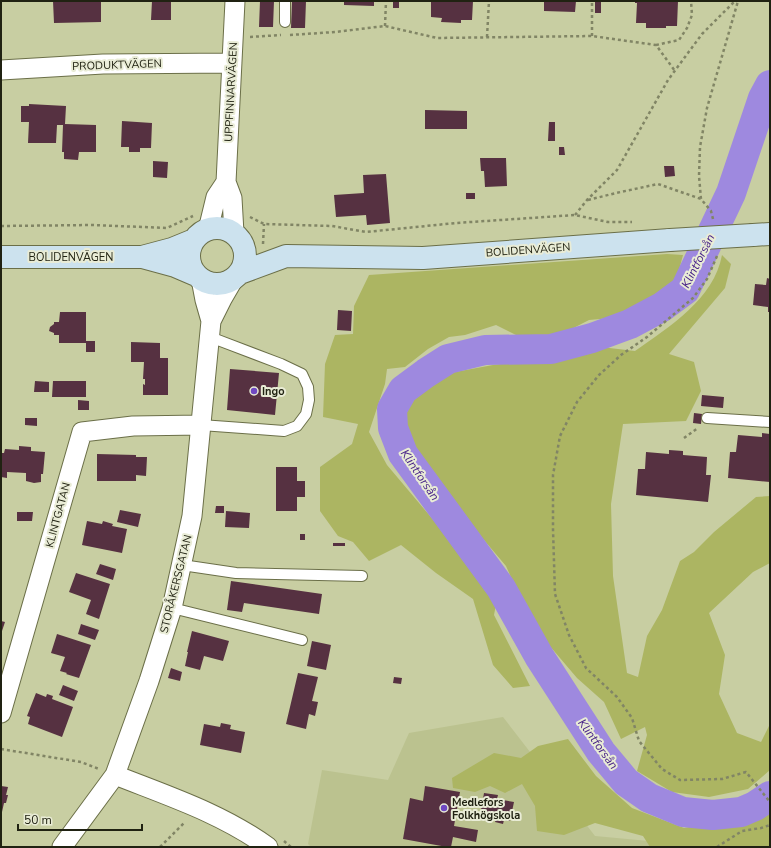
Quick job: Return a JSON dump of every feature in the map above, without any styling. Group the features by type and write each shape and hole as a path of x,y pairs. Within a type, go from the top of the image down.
{"main road":[{"name":"BOLIDENVÄGEN","path":"1,257 142,257 172,249 205,227 235,228 286,256"},
{"path":"199,277 192,270 189,262 189,253 205,227"},
{"path":"235,228 244,245 246,255 245,264 237,277"},
{"name":"BOLIDENVÄGEN","path":"142,257 175,266 214,285 224,284 286,256 423,258 670,240 762,235"}],"street":[{"name":"UPPFINNARVÄGEN","path":"235,1 226,182 232,198 235,228"},
{"name":"PRODUKTVÄGEN","path":"1,70 103,64 232,62"},
{"name":"UPPFINNARVÄGEN","path":"205,227 216,197 226,182"},
{"name":"STORÅKERSGATAN","path":"199,277 210,329"},
{"name":"STORÅKERSGATAN","path":"62,847 115,775 149,681 172,608 192,516 210,329 222,299 237,277"},
{"name":"KLINTGATAN","path":"1,712 3,710 66,482 82,432 133,426 201,425"},
{"path":"115,775 199,807 249,833 268,847"}],"lane":[{"path":"285,1 285,22"},
{"path":"201,425 284,431 297,426 306,414 309,400 308,387 302,374 210,329"},
{"path":"707,418 770,422"},
{"path":"182,565 236,573 362,576"},
{"path":"172,608 302,640"}],"path":[{"path":"385,26 386,1"},
{"path":"487,38 489,1"},
{"path":"592,1 592,36"},
{"path":"234,38 335,32 385,26 437,38 592,36 656,45 679,40 687,28 692,15 691,1"},
{"path":"575,216 616,170 675,70 702,34 736,1"},
{"path":"701,200 699,176 700,147 708,108 736,1"},
{"path":"656,45 675,70"},
{"path":"588,200 658,184 701,200 711,210"},
{"path":"1,226 93,225 167,228 203,211 205,227"},
{"path":"235,228 245,214 264,224 332,226 366,232 456,223 575,216 608,222 638,222"},
{"path":"718,255 706,279 693,298 647,337 621,355 599,375 578,402 560,436 554,475 553,529 555,594 568,635 586,668 617,697 632,718 639,741 662,769 680,780 722,779 746,772 770,802"},
{"path":"160,847 199,807"},
{"path":"717,847 742,831 770,825"}],"shaded area":[{"path":"667,254 683,255 677,278 656,297 643,301 622,317 589,320 554,338 526,340 496,325 465,335 449,337 428,349 405,367 387,369 385,384 369,432 387,465 462,554 497,599 494,615 530,686 513,688 493,665 473,599 436,573 401,545 369,561 353,542 338,536 320,511 320,467 352,444 358,424 323,417 325,364 335,335 353,334 354,306 369,275"},
{"path":"722,255 731,264 725,288 669,354 694,362 701,391 686,421 623,424 611,504 613,576 627,673 638,677 647,636 662,610 680,561 694,552 714,532 756,497 770,496 770,563 753,572 709,613 725,655 719,694 737,733 761,742 770,724 770,770 748,789 709,797 672,792 637,771 647,735 645,727 621,739 604,702 577,678 543,638 525,609 506,566 473,527 405,436 402,407 421,387 455,372 493,365 561,356 601,347 635,351 675,322 700,298 710,285 717,271"},
{"name":"Medlefors Folkhögskola","path":"503,717 595,836 713,847 311,847 308,844 322,770 388,780 409,733"},
{"path":"568,739 596,776 632,808 684,828 736,818 746,822 754,820 770,808 770,847 650,847 643,836 595,823 564,835 537,831 535,806 522,784 505,793 490,786 475,792 453,788 452,778 494,753 521,758 538,746"}],"building":[{"path":"53,1 101,1 101,22 54,23"},
{"path":"152,1 171,1 171,20 151,20"},
{"path":"260,1 274,1 273,27 259,27"},
{"path":"292,1 306,1 305,28 291,28"},
{"path":"344,1 374,1 374,6 344,5"},
{"path":"393,1 399,1 399,8 393,8"},
{"path":"431,1 473,1 472,20 461,20 461,23 441,22 442,18 431,17"},
{"path":"544,1 576,1 575,12 544,11"},
{"path":"595,1 601,1 601,13 595,13"},
{"path":"635,1 678,1 677,26 666,26 666,28 646,28 646,23 636,23 637,3 635,3"},
{"path":"29,104 66,106 65,124 96,125 96,152 79,152 78,160 64,159 64,152 62,152 63,125 57,125 56,143 28,143 29,122 21,122 21,106 29,106"},
{"path":"425,110 467,111 467,129 425,129"},
{"path":"122,121 152,123 151,148 140,148 140,152 129,152 129,147 121,147"},
{"path":"549,122 555,122 555,141 548,141"},
{"path":"559,147 564,147 565,155 559,155"},
{"path":"480,158 506,158 507,186 485,187 484,171 481,171"},
{"path":"153,161 168,162 167,178 153,177"},
{"path":"664,166 674,166 675,176 665,177"},
{"path":"386,174 390,223 367,225 366,215 336,217 334,195 364,193 363,175"},
{"path":"466,193 475,193 475,199 466,199"},
{"path":"767,278 770,279 770,312 768,312 768,307 753,305 755,284 766,285"},
{"path":"338,310 352,311 351,331 337,330"},
{"path":"60,312 86,312 86,341 95,341 95,352 86,352 86,343 59,343 59,335 54,335 54,333 49,331 54,322 59,322"},
{"path":"131,342 160,343 160,358 168,358 168,395 143,395 143,384 145,385 145,379 143,379 144,362 131,362"},
{"path":"230,369 279,373 275,415 227,410"},
{"path":"35,381 49,382 49,392 34,392"},
{"path":"53,381 86,381 86,397 52,397"},
{"path":"702,395 724,397 723,408 701,406"},
{"path":"78,400 89,401 89,410 78,410"},
{"path":"694,413 702,414 701,424 693,423"},
{"path":"25,418 37,418 37,426 25,425"},
{"path":"762,433 770,434 770,482 728,478 730,452 736,452 738,435 762,437"},
{"path":"19,446 31,447 31,451 45,452 41,482 34,483 26,481 26,473 7,472 7,478 1,477 1,453 4,453 5,449 19,450"},
{"path":"669,450 683,451 683,455 707,457 706,475 711,475 708,502 636,495 638,469 645,469 646,452 669,454"},
{"path":"97,454 136,455 136,457 147,457 146,476 136,475 136,481 97,481"},
{"path":"276,467 297,467 297,481 305,481 305,497 297,497 297,511 276,511"},
{"path":"216,506 224,506 224,513 215,513"},
{"path":"120,510 141,514 138,527 117,522"},
{"path":"226,511 250,513 249,528 225,527"},
{"path":"17,512 33,512 32,521 17,521"},
{"path":"87,521 102,524 103,521 113,524 112,526 127,529 122,553 82,545"},
{"path":"300,534 305,534 305,540 300,540"},
{"path":"333,543 345,543 345,546 333,546"},
{"path":"100,564 116,569 113,580 96,574"},
{"path":"76,573 110,584 99,619 86,614 91,600 69,592"},
{"path":"231,581 322,594 319,614 244,603 242,612 227,610"},
{"path":"1,621 5,622 1,634"},
{"path":"81,624 99,630 95,640 78,634"},
{"path":"192,631 229,641 223,661 204,656 200,670 185,666"},
{"path":"57,634 91,645 79,678 60,671 65,657 51,653"},
{"path":"312,641 331,645 326,670 307,666"},
{"path":"171,668 182,672 180,681 168,678"},
{"path":"298,673 318,677 312,701 318,702 315,716 309,714 306,729 286,724"},
{"path":"394,677 402,678 401,684 393,683"},
{"path":"63,685 78,691 74,701 59,695"},
{"path":"36,693 46,697 47,694 53,696 52,699 73,707 62,737 28,724 30,717 27,716"},
{"path":"221,723 231,725 230,729 245,732 241,753 200,745 204,724 220,727"},
{"path":"1,786 8,787 6,795 8,795 2,812"},
{"path":"425,786 460,792 454,826 478,830 476,842 453,837 451,847 447,847 403,839 410,798 423,801"},
{"path":"484,793 498,795 497,799 514,802 510,821 504,820 503,824 495,822 496,819 482,815 481,810"}],"waterway":[{"name":"Klintforsån","path":"770,85 763,98 731,193 685,290 662,307 630,324 592,338 551,349 485,350 448,359 403,390 392,409 393,428 403,454 501,588 539,656 601,752 626,782 649,798 683,812 713,815 741,812 755,806 770,796"}],"place":[{"name":"Ingo","path":"254,391"},
{"name":"Medlefors Folkhögskola","path":"444,808"}]}
